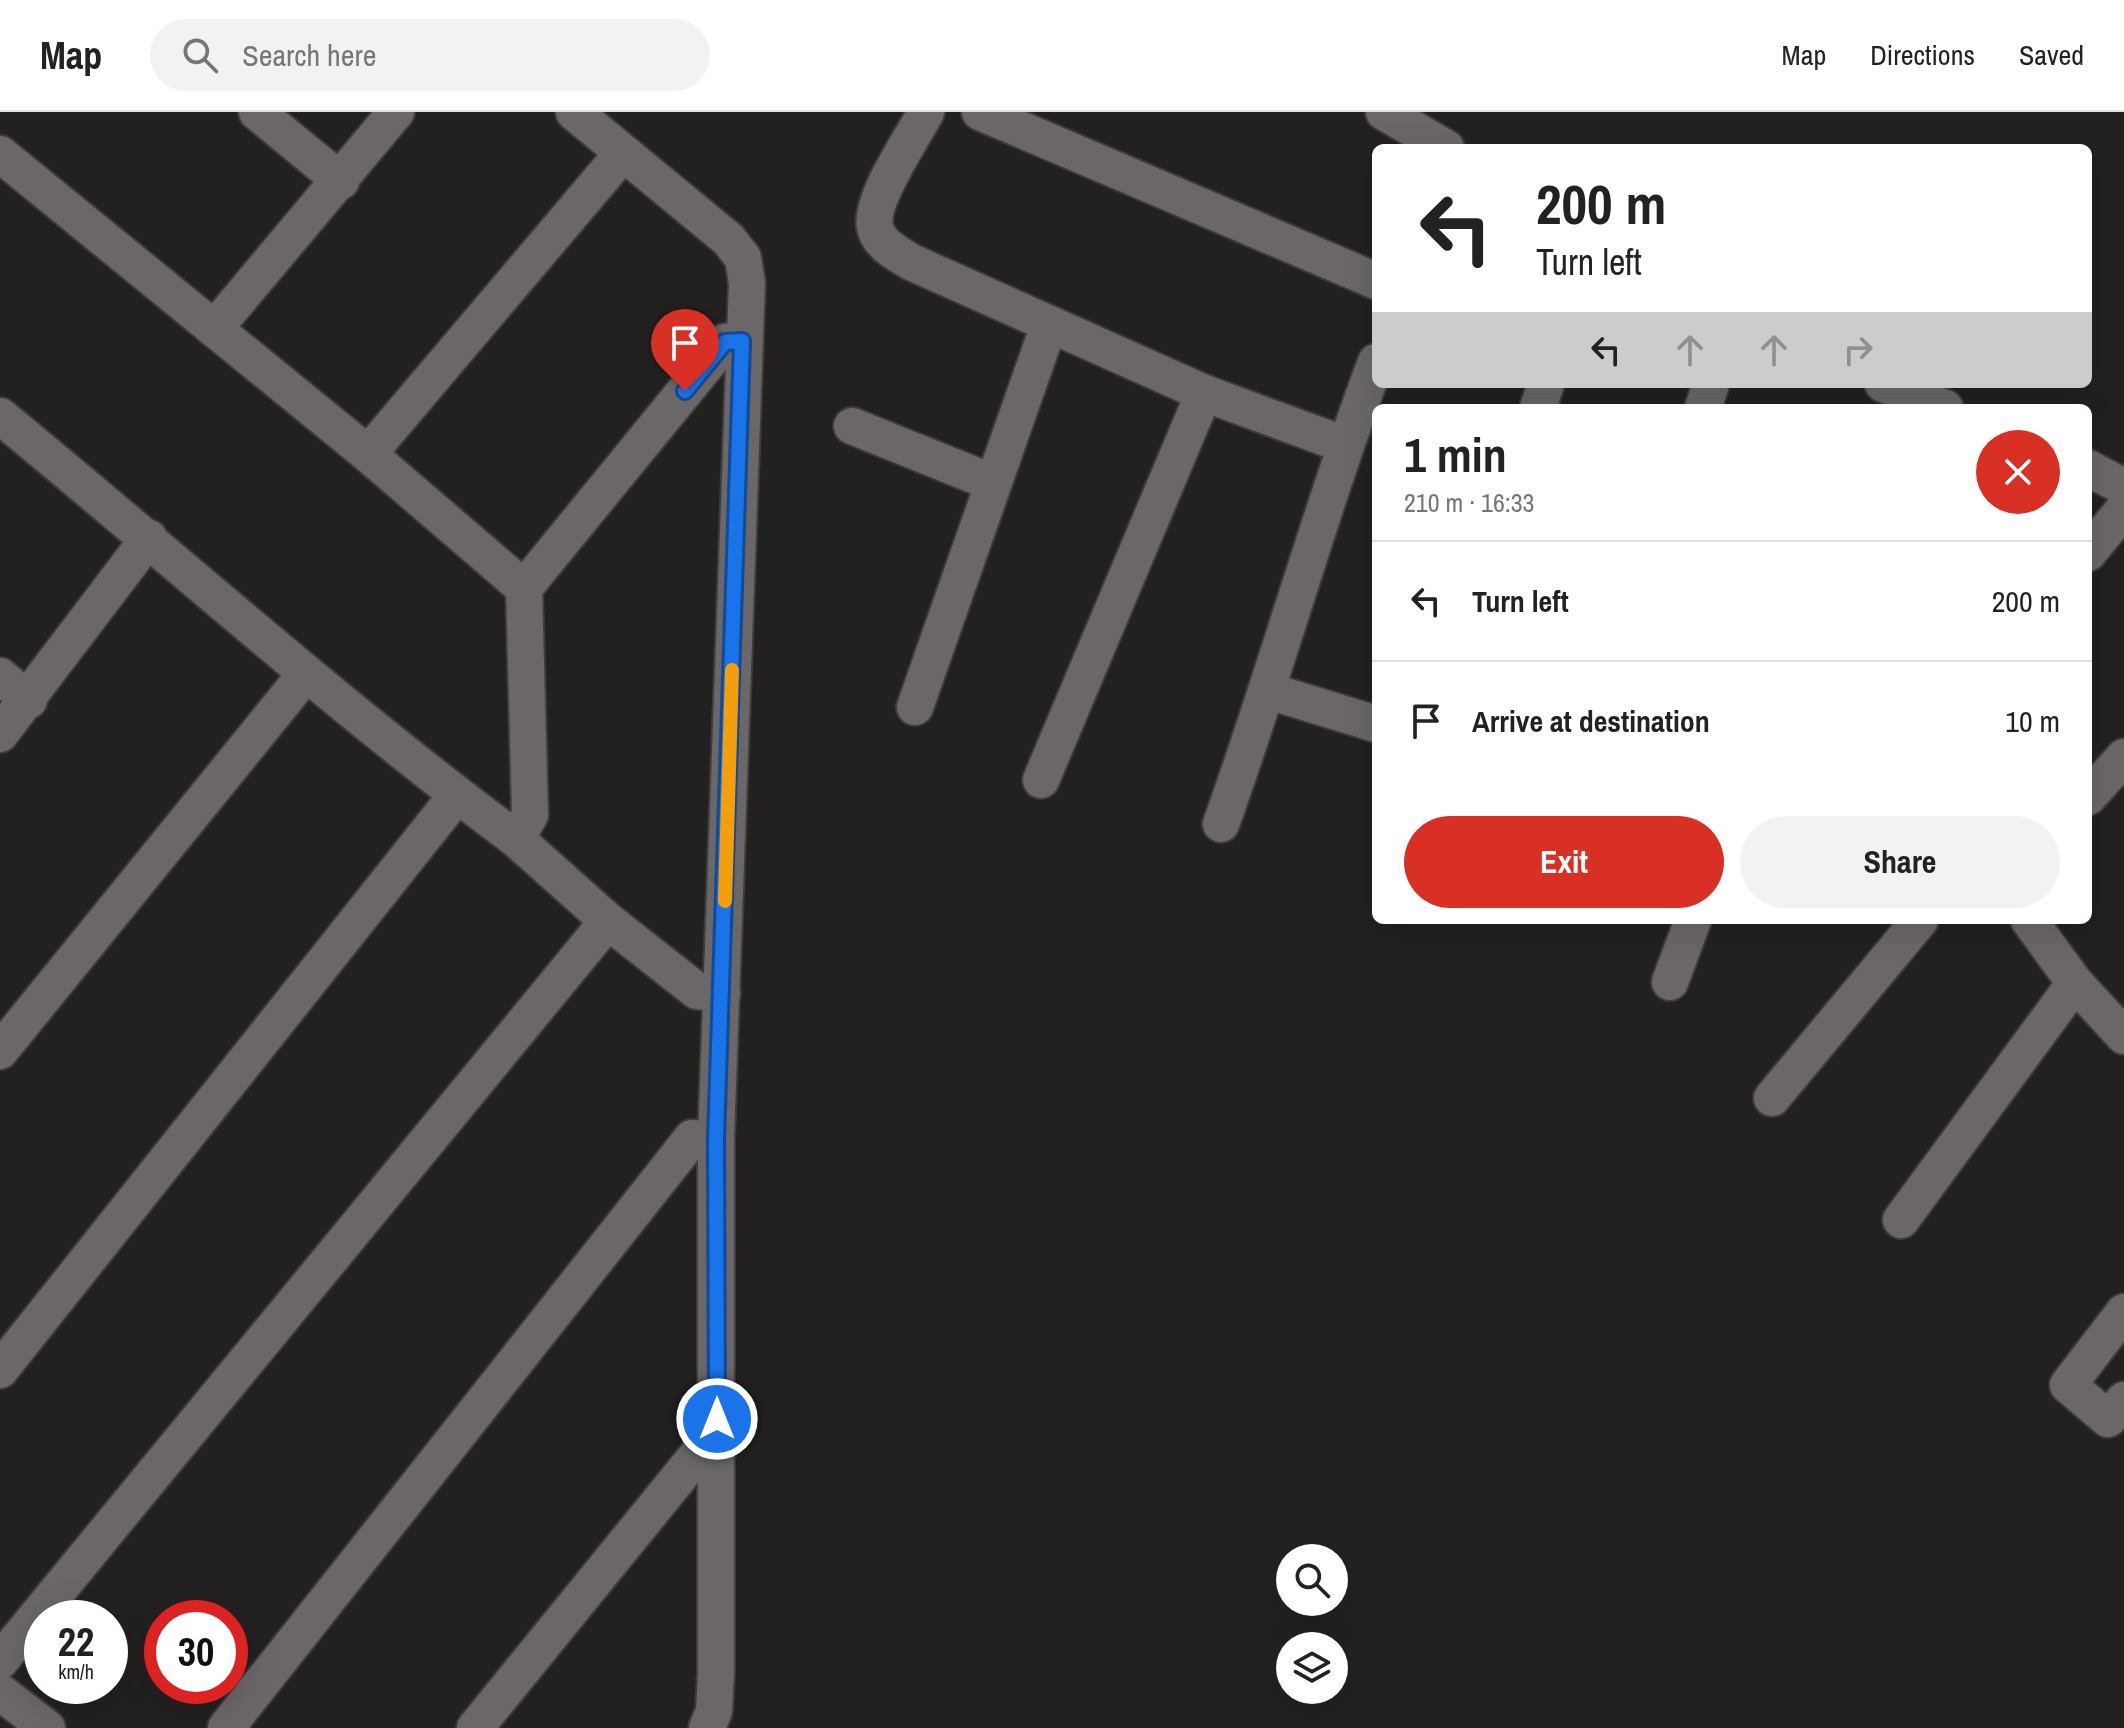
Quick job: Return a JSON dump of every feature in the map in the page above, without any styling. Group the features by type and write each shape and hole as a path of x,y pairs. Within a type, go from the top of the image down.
{"street":[{"path":"257,112 341,181"},
{"path":"214,329 396,112"},
{"path":"574,112 728,239 743,258 747,283 742,341 716,1139 716,1672 714,1711 707,1728"},
{"path":"926,112 877,202 875,227 886,246 911,262 1204,393 1345,445"},
{"path":"980,112 1372,279"},
{"path":"1384,112 1439,144"},
{"path":"368,454 623,153"},
{"path":"0,154 368,454 524,588"},
{"path":"915,707 991,482 1049,325"},
{"path":"516,839 530,815 524,588 725,342 742,341"},
{"path":"1221,824 1269,691 1345,445 1372,373"},
{"path":"1041,780 1204,393"},
{"path":"1891,394 1930,404"},
{"path":"0,416 149,538 305,675 516,839 608,921 697,991 722,994"},
{"path":"852,426 991,482"},
{"path":"2092,470 2124,487"},
{"path":"2092,548 2124,509"},
{"path":"0,734 29,700 149,538"},
{"path":"0,1051 305,675"},
{"path":"0,676 29,700"},
{"path":"1269,691 1372,723"},
{"path":"2092,793 2124,757"},
{"path":"0,1370 457,795"},
{"path":"0,1661 608,921"},
{"path":"1670,982 1692,924"},
{"path":"1772,1098 1917,924"},
{"path":"2032,924 2075,983 2124,1036"},
{"path":"1901,1220 2075,983"},
{"path":"226,1728 692,1138 716,1139"},
{"path":"2124,1312 2068,1385 2108,1419 2124,1400"},
{"path":"475,1728 698,1454 718,1450"},
{"path":"0,1692 47,1728"}],"slow traffic":[{"path":"725,901 732,670"}],"route":[{"path":"685,391 725,342 742,341 716,1139 717,1419"}]}
